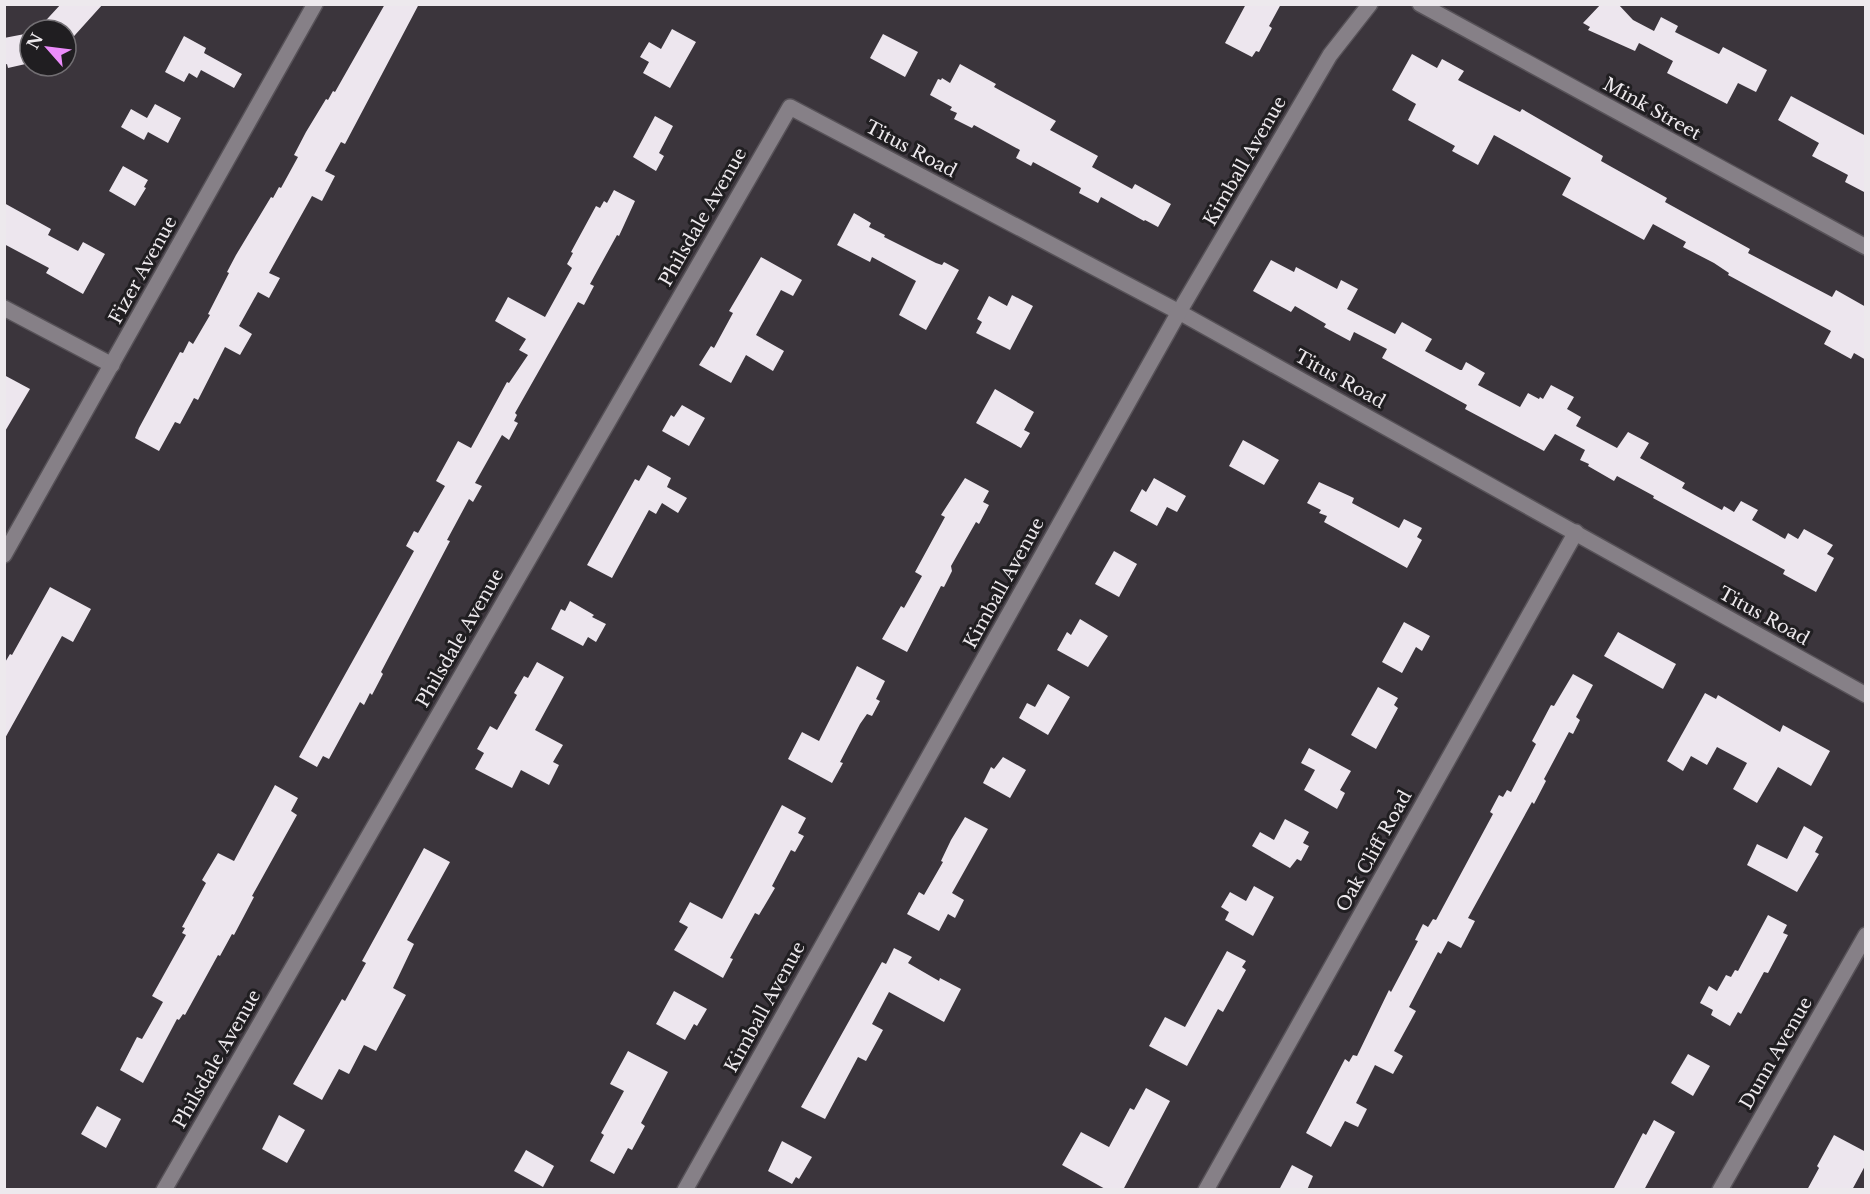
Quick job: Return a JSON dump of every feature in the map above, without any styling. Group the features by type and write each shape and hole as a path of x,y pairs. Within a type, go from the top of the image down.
{"street":[{"name":"Fizer Avenue","path":"4,555 315,4"},
{"name":"Kimball Avenue","path":"685,1190 1179,312 1330,55 1370,4"},
{"name":"Mink Street","path":"1420,4 1866,247"},
{"name":"Titus Road","path":"790,107 1179,312 1866,695"},
{"name":"Philsdale Avenue","path":"164,1190 790,107"},
{"path":"4,308 112,365"},
{"name":"Oak Cliff Road","path":"1206,1190 1576,532"},
{"name":"Dunn Avenue","path":"1720,1190 1866,935"}],"building":[{"path":"61,4 103,4 78,32 78,18 48,18"},
{"path":"385,4 419,4 345,144 341,142 325,171 335,176 322,201 312,196 269,273 280,278 269,298 258,292 239,326 252,334 240,355 225,347 198,400 194,398 180,424 175,422 159,451 135,438 139,428 180,352 183,353 189,341 193,344 210,315 208,314 236,255 271,197 273,198 279,187 281,188 298,157 294,155 306,132 326,99 328,100 333,91 335,92"},
{"path":"1246,4 1281,4 1269,26 1272,28 1259,52 1256,51 1252,57 1225,43"},
{"path":"1601,4 1618,4 1633,20 1654,31 1661,17 1678,26 1675,32 1719,54 1723,47 1767,70 1756,92 1738,83 1727,104 1667,73 1673,61 1639,43 1635,51 1588,30 1590,27 1583,23"},
{"path":"672,29 696,42 670,88 643,73 649,62 640,57 649,42 661,49"},
{"path":"883,34 918,52 905,77 870,58"},
{"path":"18,35 18,66 8,68 7,64 4,65 4,38"},
{"path":"184,36 206,48 204,53 242,74 234,88 201,70 197,78 189,73 184,82 165,72"},
{"path":"1412,54 1437,68 1442,59 1464,71 1458,80 1520,112 1522,109 1603,156 1601,161 1667,198 1665,202 1750,249 1748,253 1832,297 1836,290 1866,307 1866,360 1854,353 1851,359 1824,344 1831,331 1728,275 1729,273 1714,263 1683,247 1686,242 1653,224 1644,240 1562,195 1571,178 1494,135 1478,165 1452,151 1455,146 1408,120 1416,104 1392,90"},
{"path":"960,64 996,84 994,87 1056,121 1050,130 1098,156 1092,167 1132,189 1135,184 1171,204 1158,227 1101,197 1098,203 1079,193 1081,188 1033,162 1031,166 1016,158 1020,150 974,125 972,128 954,119 957,113 950,110 952,107 930,95 938,79 942,78 950,83"},
{"path":"1791,96 1866,136 1866,193 1845,182 1848,175 1812,156 1819,143 1778,120"},
{"path":"155,104 181,118 168,143 148,132 144,140 121,127 131,109 147,118"},
{"path":"655,116 673,126 659,153 664,156 656,171 633,157"},
{"path":"123,166 148,180 135,206 109,191"},
{"path":"614,190 635,201 619,236 617,235 590,284 594,286 584,305 578,302 515,413 517,415 514,421 518,423 509,440 502,435 475,483 482,486 473,502 469,499 447,540 450,541 381,672 383,674 372,695 370,693 364,705 360,702 329,759 323,756 317,767 299,757 414,551 406,546 414,531 418,533 445,486 436,481 458,441 471,448 507,382 509,383 528,355 519,350 526,339 495,321 508,297 545,317 572,268 567,264 573,253 571,252 596,206 600,208 604,201 607,203"},
{"path":"4,203 51,229 48,235 78,251 83,242 105,254 83,294 46,273 49,268 4,244"},
{"path":"854,213 871,223 869,227 885,235 884,237 936,263 942,265 944,262 959,270 926,330 899,315 916,281 872,257 870,262 837,245"},
{"path":"761,257 802,280 793,296 781,290 756,335 784,351 773,371 746,355 731,383 699,365 711,346 714,348 733,313 729,311"},
{"path":"1271,260 1294,272 1296,267 1337,289 1341,280 1358,289 1347,309 1395,334 1402,322 1432,339 1425,351 1460,370 1466,362 1485,373 1478,385 1520,407 1528,393 1543,399 1551,385 1574,397 1567,409 1581,417 1576,426 1617,448 1628,432 1649,443 1640,458 1685,483 1682,488 1722,510 1724,506 1734,512 1741,501 1758,510 1752,520 1785,539 1788,533 1798,539 1804,529 1833,545 1827,554 1834,558 1816,592 1783,574 1785,570 1653,498 1654,496 1617,476 1614,481 1588,466 1589,464 1580,460 1585,450 1555,434 1544,451 1465,409 1467,405 1382,358 1387,349 1354,332 1350,341 1324,327 1326,324 1295,306 1291,312 1253,291"},
{"path":"1012,295 1033,306 1010,350 976,333 982,322 977,319 989,296 1007,306"},
{"path":"4,375 30,389 4,433"},
{"path":"995,389 1034,412 1024,430 1030,433 1021,448 976,423"},
{"path":"682,405 705,418 689,446 662,431 671,415 674,417"},
{"path":"1243,440 1279,460 1264,485 1229,466"},
{"path":"648,465 671,478 667,487 687,498 678,513 662,503 656,514 649,510 612,578 587,565 635,479 639,481"},
{"path":"965,478 989,491 983,502 989,505 979,524 976,522 951,566 952,571 944,587 941,586 907,652 882,639 901,606 904,608 922,576 915,572 945,517 941,515"},
{"path":"1154,478 1186,496 1177,512 1167,507 1157,526 1130,511 1142,489 1146,492"},
{"path":"1319,482 1354,498 1352,503 1399,528 1404,519 1422,528 1417,537 1422,540 1407,568 1324,522 1327,516 1319,513 1321,510 1307,503"},
{"path":"1114,551 1137,564 1119,597 1095,584"},
{"path":"50,587 91,609 73,642 62,636 4,740 4,664 10,654 12,655"},
{"path":"570,601 606,624 596,642 588,637 583,646 551,629 561,609 565,611"},
{"path":"1080,619 1108,636 1088,667 1057,650 1067,632 1071,635"},
{"path":"1404,622 1430,636 1422,651 1416,647 1402,673 1382,662"},
{"path":"1618,632 1676,664 1663,689 1604,656"},
{"path":"537,662 564,677 535,730 563,745 553,762 559,765 549,785 521,770 512,788 475,769 484,753 477,749 490,726 497,730 517,695 514,693 524,676 528,678"},
{"path":"857,666 885,681 876,699 880,701 872,716 867,714 860,724 832,783 788,759 802,732 819,741"},
{"path":"1573,674 1593,685 1576,717 1580,720 1573,734 1569,732 1544,779 1546,781 1534,804 1532,802 1468,918 1475,921 1461,948 1448,941 1441,954 1438,952 1409,1007 1416,1011 1394,1051 1403,1056 1393,1074 1375,1065 1356,1103 1367,1109 1358,1127 1345,1121 1331,1147 1306,1133 1345,1059 1349,1062 1353,1055 1357,1056 1389,990 1391,992 1418,941 1415,940 1423,924 1428,927 1433,919 1436,920 1493,814 1490,812 1499,795 1503,797 1507,790 1511,792 1536,744 1532,741 1551,705 1554,706"},
{"path":"1048,684 1070,697 1048,735 1019,718 1027,703 1035,707"},
{"path":"1378,687 1398,698 1394,705 1398,708 1376,749 1351,735"},
{"path":"1705,693 1716,699 1718,695 1780,732 1783,725 1830,751 1811,786 1778,767 1757,803 1733,789 1747,763 1717,747 1707,765 1691,756 1683,771 1667,761"},
{"path":"1309,748 1351,771 1340,790 1345,793 1337,809 1304,790 1315,770 1301,763"},
{"path":"1003,757 1026,770 1010,798 983,783 991,767 994,769"},
{"path":"275,785 298,798 291,811 297,815 252,896 254,897 234,935 232,934 220,956 218,955 185,1015 177,1019 143,1083 120,1070 137,1037 142,1039 163,1002 152,996 186,935 182,933 185,928 182,927 206,883 202,880 218,853 234,861"},
{"path":"782,805 806,818 798,833 804,836 795,852 791,850 772,886 775,888 759,915 755,913 730,958 733,959 723,978 674,950 688,927 679,922 690,902 722,919"},
{"path":"965,817 988,829 952,893 964,900 955,918 948,914 939,931 907,914 919,892 924,895"},
{"path":"1285,819 1309,832 1303,843 1309,846 1301,861 1297,859 1290,868 1252,846 1260,832 1274,840"},
{"path":"1804,826 1823,837 1815,852 1819,854 1797,892 1747,865 1757,844 1787,859"},
{"path":"424,848 450,862 407,940 414,944 393,988 406,995 376,1051 364,1045 349,1074 339,1069 322,1100 293,1084 342,999 345,1001 366,963 362,961"},
{"path":"1254,886 1274,897 1253,936 1225,920 1229,912 1221,907 1230,892 1246,901"},
{"path":"1768,915 1787,925 1783,933 1788,935 1768,973 1764,972 1741,1014 1738,1012 1730,1026 1711,1015 1713,1010 1700,1003 1709,986 1717,991 1726,975 1731,977 1735,970 1738,971"},
{"path":"894,948 912,957 908,963 939,981 940,978 961,989 944,1022 889,992 872,1024 883,1030 866,1061 858,1057 825,1119 801,1107 882,962 886,964"},
{"path":"1227,951 1246,961 1242,967 1246,970 1223,1012 1218,1009 1187,1066 1149,1046 1165,1017 1185,1027"},
{"path":"674,991 707,1009 697,1026 694,1024 685,1040 656,1024"},
{"path":"628,1051 668,1072 641,1123 645,1126 632,1150 628,1148 614,1174 590,1161 604,1135 601,1133 624,1091 610,1084"},
{"path":"1688,1054 1710,1066 1693,1096 1671,1083"},
{"path":"1146,1088 1170,1101 1123,1190 1107,1190 1062,1165 1081,1132 1109,1147 1130,1108 1134,1110"},
{"path":"97,1106 121,1119 106,1148 81,1134"},
{"path":"279,1115 305,1130 287,1163 262,1149"},
{"path":"1654,1120 1675,1132 1644,1190 1613,1190 1643,1133 1646,1135"},
{"path":"1834,1135 1866,1152 1866,1164 1852,1190 1807,1190 1819,1168 1817,1166"},
{"path":"782,1141 812,1157 799,1179 796,1177 792,1184 768,1171"},
{"path":"526,1150 554,1166 543,1187 514,1171"},
{"path":"1292,1165 1313,1176 1307,1190 1279,1190"}]}
